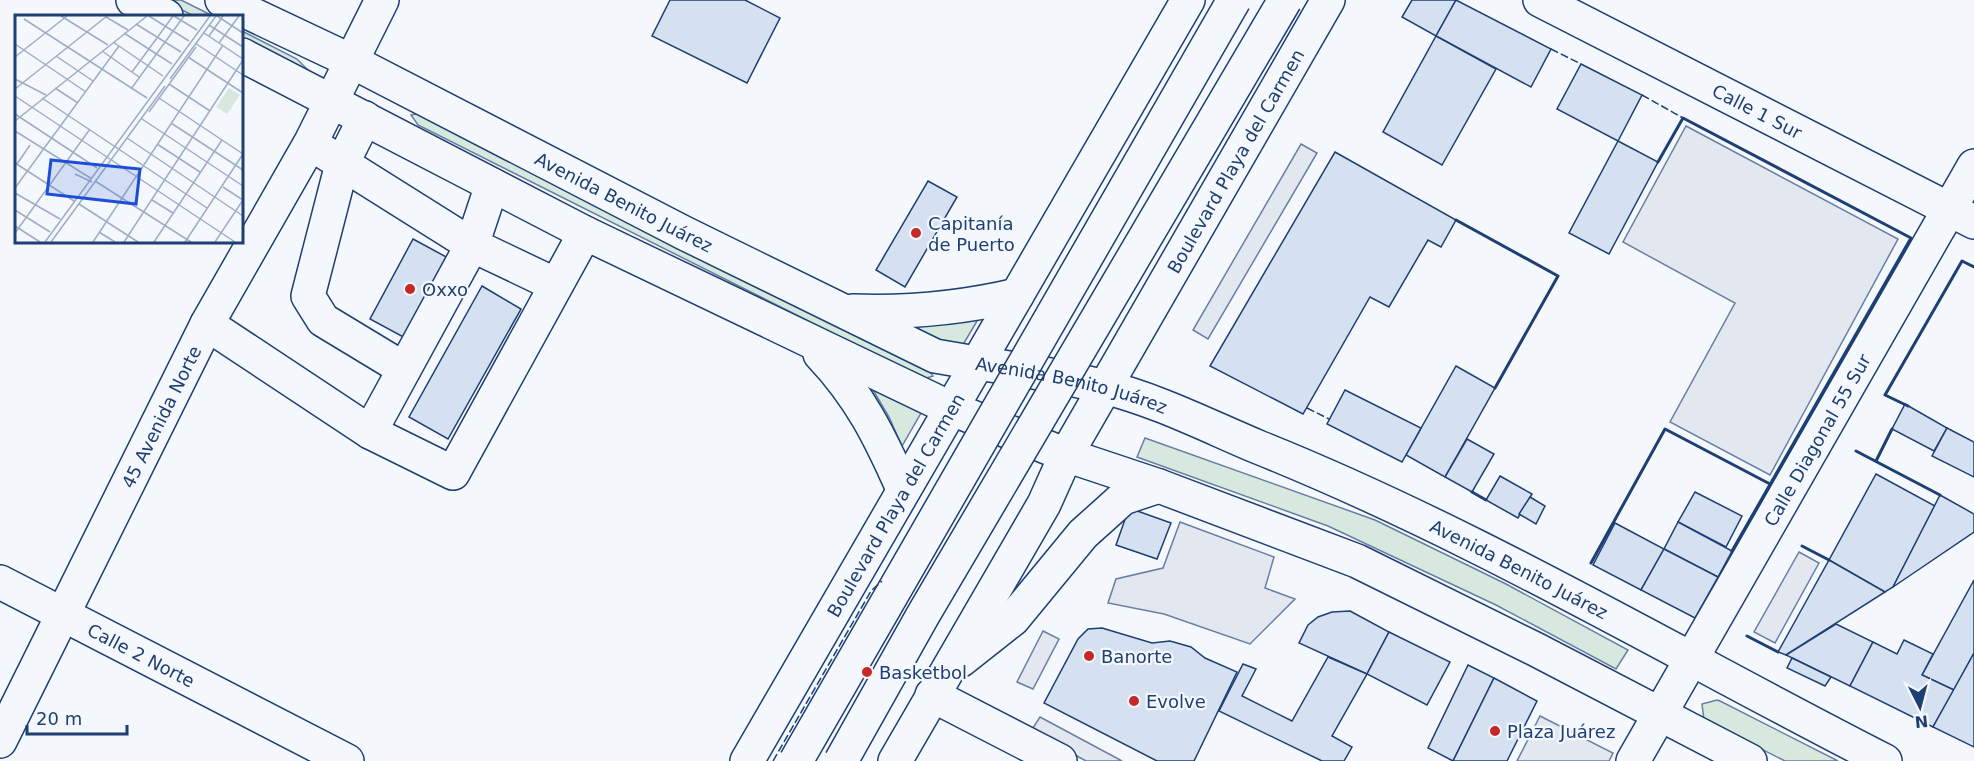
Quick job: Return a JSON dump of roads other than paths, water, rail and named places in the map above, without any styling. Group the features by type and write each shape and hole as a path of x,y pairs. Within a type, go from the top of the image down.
{"main road":[{"path":"133,0 164,15"},
{"name":"Avenida Benito Juárez","path":"222,0 351,61 673,228 935,356 1041,372 1106,387 1146,400 1384,500 1548,583 1885,761"},
{"name":"45 Avenida Norte","path":"0,741 207,324 310,142 382,0"},
{"name":"Boulevard Playa del Carmen","path":"747,761 1188,0"},
{"path":"796,761 1234,0"},
{"path":"841,761 923,615 1285,0"},
{"name":"Boulevard Playa del Carmen","path":"895,761 1044,504 1066,455 1328,0"},
{"name":"Calle 1 Sur","path":"1540,0 1962,216"},
{"path":"243,56 585,233 809,342 950,408 1066,455 1159,486 1357,561 1750,761"},
{"path":"364,118 342,164 308,296 323,320 404,369"},
{"path":"310,142 472,245 556,285"},
{"name":"Calle Diagonal 55 Sur","path":"1633,761 1690,660 1962,216 1974,166"},
{"path":"369,432 472,245 492,185"},
{"path":"207,324 369,432 453,473 585,233"},
{"path":"842,311 900,313 950,309 1017,295"},
{"path":"809,342 845,380 873,422 903,489"},
{"path":"1060,761 939,683 1013,619 1083,534 1123,498 1159,486"},
{"name":"Calle 2 Norte","path":"0,582 347,761"}],"place":[{"name":"Capitanía de Puerto","path":"916,233"},
{"name":"Oxxo","path":"410,289"},
{"name":"Banorte","path":"1089,656"},
{"name":"Basketbol","path":"867,672"},
{"name":"Evolve","path":"1134,701"},
{"name":"Plaza Juárez","path":"1495,731"}]}
